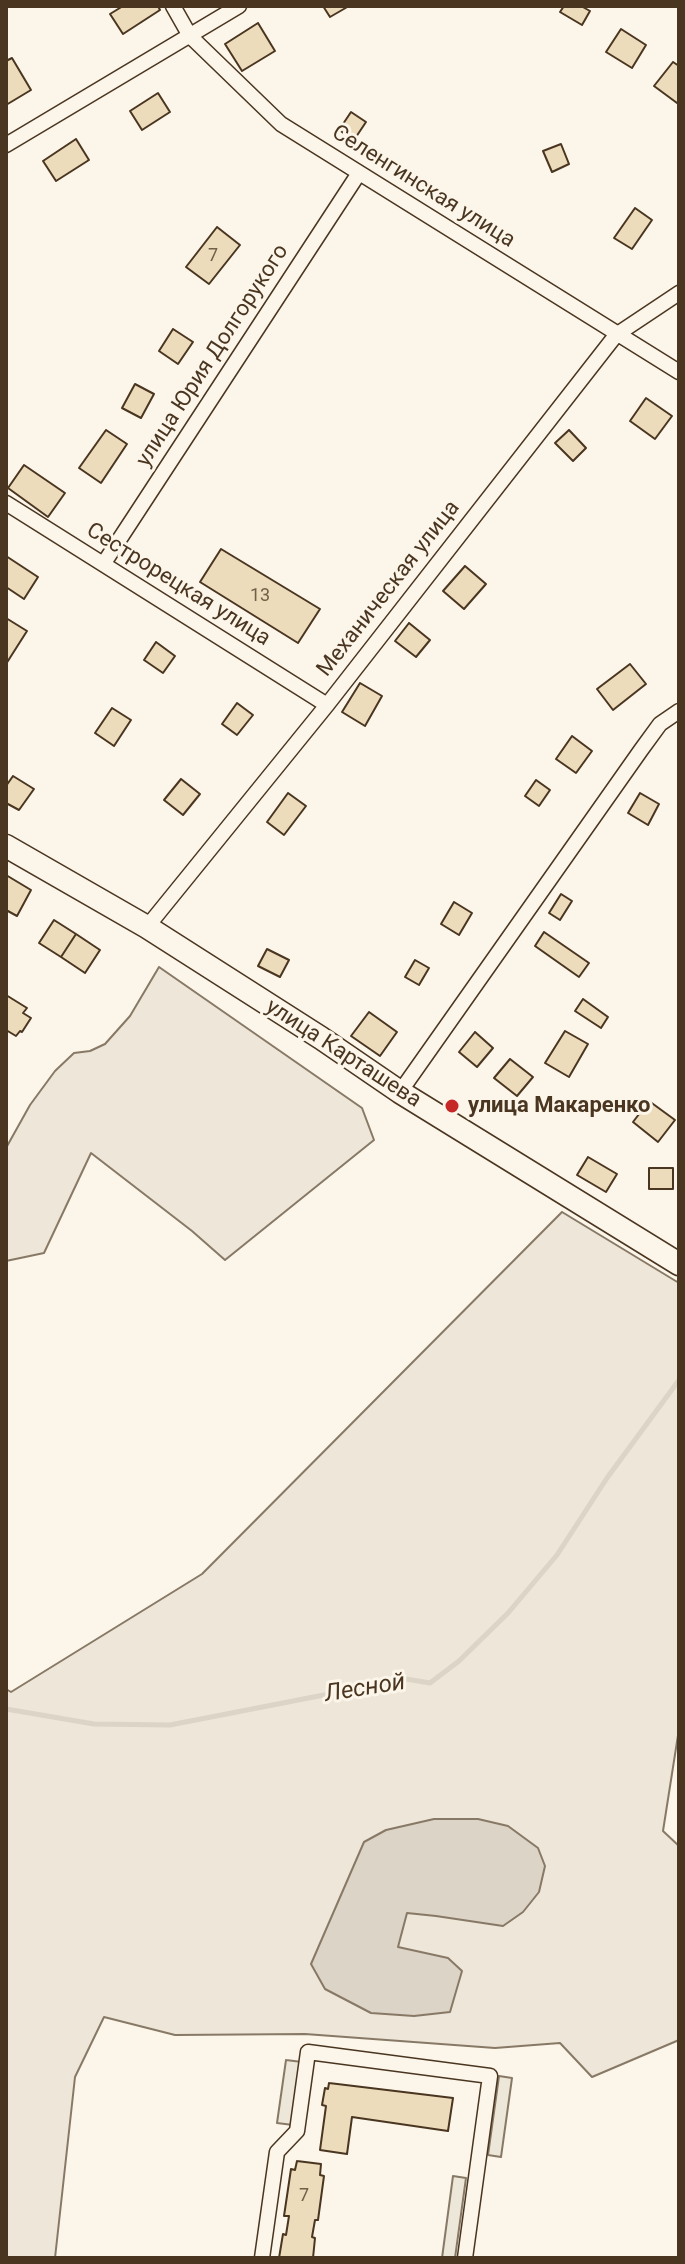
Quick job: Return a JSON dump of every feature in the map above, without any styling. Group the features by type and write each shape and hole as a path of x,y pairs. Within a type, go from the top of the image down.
{"main road":[{"name":"улица Карташева","path":"6,846 147,927 400,1092 679,1264"}],"street":[{"name":"Селенгинская улица","path":"173,6 190,36 281,124 679,372"},
{"path":"6,145 239,6"},
{"name":"улица Юрия Долгорукого","path":"104,563 359,173"},
{"name":"Механическая улица","path":"147,927 327,705 616,335 679,293"},
{"name":"Сестрорецкая улица","path":"6,503 327,705"},
{"path":"400,1092 660,724 679,711"},
{"path":"262,2258 277,2152 297,2131 308,2052 490,2076 465,2258"}],"shaded area":[{"path":"159,967 362,1108 374,1140 225,1260 91,1153 44,1253 6,1261 6,1148 30,1105 55,1071 74,1053 90,1051 105,1044 130,1016"},
{"path":"562,1212 679,1283 679,1729 663,1831 679,1846 679,2040 592,2077 560,2043 495,2048 305,2034 175,2035 104,2017 75,2077 55,2258 6,2258 6,1689 11,1692 202,1574"},
{"path":"434,1819 478,1819 508,1826 538,1848 545,1866 539,1892 523,1912 503,1926 407,1913 398,1947 448,1958 462,1971 450,2012 414,2016 371,2013 325,1989 311,1964 364,1842 386,1830"},
{"path":"286,2060 302,2062 293,2125 277,2123"},
{"path":"499,2076 512,2078 501,2157 488,2155"},
{"path":"453,2176 466,2178 455,2258 442,2258"}],"building":[{"path":"123,6 158,6 160,10 123,34 110,14"},
{"path":"323,6 349,6 330,17"},
{"path":"564,6 581,6 590,11 582,25 560,12"},
{"path":"258,23 275,51 242,71 225,44"},
{"path":"621,29 646,45 632,68 606,52"},
{"path":"12,58 31,90 6,105 6,61"},
{"path":"673,62 679,66 677,103 654,86"},
{"path":"158,93 170,112 142,130 130,111"},
{"path":"351,112 366,122 354,140 339,130"},
{"path":"76,139 89,160 56,181 43,161"},
{"path":"561,144 569,164 552,172 543,151"},
{"path":"635,208 652,220 632,249 614,238"},
{"path":"217,227 240,245 209,284 186,267"},
{"path":"173,329 193,342 178,364 159,351"},
{"path":"135,384 154,394 141,418 122,408"},
{"path":"646,398 672,416 655,439 630,421"},
{"path":"106,430 127,444 101,483 79,468"},
{"path":"569,430 586,448 573,461 555,443"},
{"path":"24,465 65,493 48,517 8,488"},
{"path":"221,549 320,609 298,643 200,582"},
{"path":"6,556 38,577 24,599 6,587"},
{"path":"465,566 486,584 464,609 443,591"},
{"path":"6,618 27,631 6,664"},
{"path":"409,623 430,640 416,657 395,641"},
{"path":"156,642 175,656 163,673 144,660"},
{"path":"630,664 646,684 613,710 597,689"},
{"path":"360,683 382,696 365,726 342,712"},
{"path":"237,703 253,715 237,735 222,724"},
{"path":"112,708 131,720 114,746 95,733"},
{"path":"572,736 592,751 576,773 556,759"},
{"path":"13,776 34,789 19,810 6,803 6,786"},
{"path":"181,779 200,794 183,815 164,800"},
{"path":"536,780 550,790 539,806 525,796"},
{"path":"288,793 306,806 284,835 267,822"},
{"path":"640,793 659,804 648,825 628,813"},
{"path":"6,875 31,890 17,916 6,910"},
{"path":"561,894 572,901 560,920 549,913"},
{"path":"454,902 472,913 459,935 441,924"},
{"path":"54,920 76,934 61,957 39,943"},
{"path":"544,932 589,963 579,977 535,946"},
{"path":"76,934 100,950 85,973 61,957"},
{"path":"267,949 289,960 280,977 258,966"},
{"path":"415,960 429,968 419,985 405,977"},
{"path":"6,995 27,1008 23,1013 31,1018 16,1036 6,1030"},
{"path":"583,999 608,1017 601,1028 575,1011"},
{"path":"369,1012 397,1032 380,1056 351,1036"},
{"path":"565,1031 588,1044 569,1077 545,1063"},
{"path":"475,1032 493,1048 477,1067 459,1052"},
{"path":"510,1059 533,1077 517,1096 494,1078"},
{"path":"649,1101 675,1120 658,1142 633,1122"},
{"path":"588,1157 617,1174 606,1192 577,1175"},
{"path":"649,1168 673,1168 673,1189 649,1189"},
{"path":"329,2083 453,2098 448,2131 352,2117 347,2154 320,2150 326,2106 322,2105"},
{"path":"297,2161 321,2164 320,2175 324,2176 318,2220 315,2220 312,2237 315,2238 313,2258 279,2258 289,2216 284,2216 291,2169 295,2170"}],"waterway":[{"name":"Лесной","path":"6,1709 94,1724 170,1725 406,1679 430,1683 459,1661 508,1613 557,1555 607,1478 679,1380"}],"place":[{"name":"улица Макаренко","path":"452,1106"}]}
